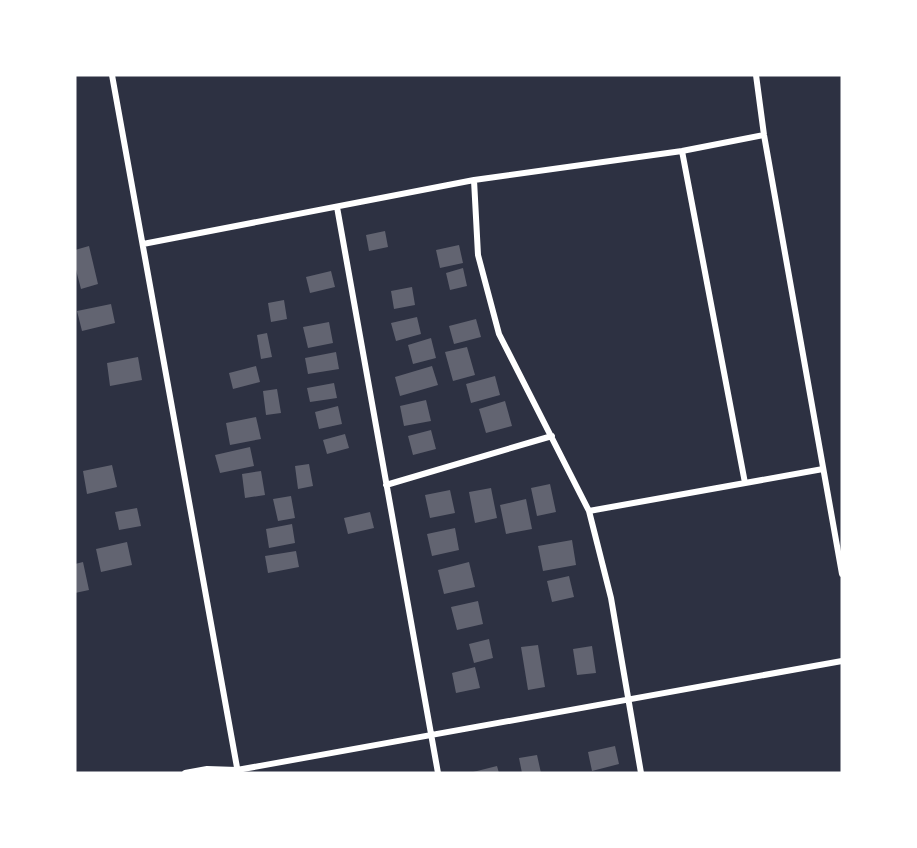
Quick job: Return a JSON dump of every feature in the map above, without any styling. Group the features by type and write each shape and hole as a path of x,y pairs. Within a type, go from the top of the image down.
{"street":[{"path":"112,75 238,772"},
{"path":"756,75 764,135 842,574"},
{"path":"143,244 474,180 682,151 764,135"},
{"path":"682,151 745,483"},
{"path":"474,180 478,255 499,334 589,511 611,598 641,773"},
{"path":"337,207 438,773"},
{"path":"386,485 552,436"},
{"path":"589,511 823,469"},
{"path":"185,773 207,769 238,772 842,661"}],"building":[{"path":"385,231 388,247 369,251 366,235"},
{"path":"459,245 463,263 440,268 436,250"},
{"path":"89,246 98,284 81,289 75,266 75,250"},
{"path":"463,268 467,286 450,290 446,273"},
{"path":"331,271 335,287 310,293 306,277"},
{"path":"412,287 415,305 394,309 391,291"},
{"path":"284,300 287,319 271,322 268,303"},
{"path":"111,304 115,323 82,331 77,311"},
{"path":"417,317 421,334 396,341 391,323"},
{"path":"476,319 481,337 454,344 449,326"},
{"path":"329,322 333,343 308,348 303,327"},
{"path":"267,333 272,357 261,359 257,335"},
{"path":"431,338 436,358 413,364 408,345"},
{"path":"467,347 475,375 453,381 445,352"},
{"path":"336,352 339,369 308,374 305,358"},
{"path":"138,357 142,380 110,386 107,363"},
{"path":"256,366 260,382 233,389 229,373"},
{"path":"432,366 438,385 400,396 395,377"},
{"path":"495,376 500,395 471,403 466,384"},
{"path":"334,383 337,398 310,402 307,388"},
{"path":"277,389 281,413 266,415 263,391"},
{"path":"426,400 431,421 404,426 400,406"},
{"path":"505,401 512,426 486,433 479,409"},
{"path":"338,406 342,424 319,429 315,412"},
{"path":"256,417 261,439 230,445 226,423"},
{"path":"431,430 436,449 413,455 408,436"},
{"path":"345,434 349,448 327,454 323,440"},
{"path":"250,447 254,466 220,473 215,455"},
{"path":"309,464 313,486 298,489 295,466"},
{"path":"112,465 117,487 87,494 83,471"},
{"path":"261,471 265,495 245,498 242,474"},
{"path":"550,484 556,512 537,516 531,488"},
{"path":"491,488 497,518 475,523 469,492"},
{"path":"450,490 455,513 430,518 425,495"},
{"path":"291,496 295,518 278,521 273,499"},
{"path":"526,499 532,529 506,534 500,505"},
{"path":"137,508 141,526 119,530 115,512"},
{"path":"370,512 374,528 348,534 344,518"},
{"path":"292,524 295,543 269,548 266,529"},
{"path":"455,528 459,550 432,556 427,534"},
{"path":"572,540 576,565 543,571 538,546"},
{"path":"127,542 132,565 101,572 96,549"},
{"path":"296,551 299,567 268,573 265,556"},
{"path":"83,562 89,590 75,593 75,564"},
{"path":"469,562 475,587 444,594 438,570"},
{"path":"569,576 574,597 552,602 547,581"},
{"path":"478,601 483,624 457,630 451,607"},
{"path":"489,639 493,658 474,663 469,644"},
{"path":"538,645 545,687 528,690 521,647"},
{"path":"592,646 596,673 577,675 573,649"},
{"path":"475,667 480,688 456,693 452,673"},
{"path":"615,746 619,764 592,771 588,752"},
{"path":"537,755 541,773 522,773 519,758"},
{"path":"497,766 499,773 473,773 473,772"}]}
